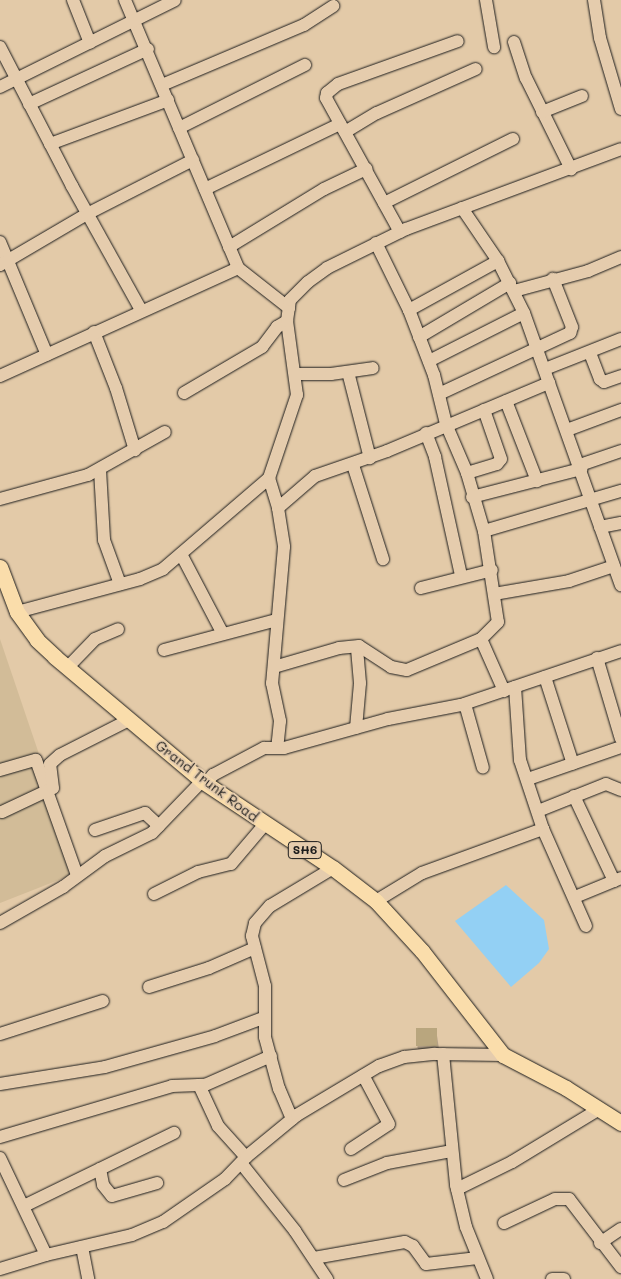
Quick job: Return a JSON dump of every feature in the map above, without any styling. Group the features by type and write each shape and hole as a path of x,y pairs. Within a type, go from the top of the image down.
{"main road":[{"name":"Grand Trunk Road","path":"0,567 17,612 37,640 67,668 204,782 333,868 376,901 422,951 503,1055 621,1123"}],"street":[{"path":"125,0 148,49 238,268 288,315"},
{"path":"0,87 175,0"},
{"path":"486,0 494,47"},
{"path":"594,0 600,38 621,110"},
{"path":"75,1 90,43"},
{"path":"162,86 304,25 333,6"},
{"path":"400,232 326,98 331,88 458,41"},
{"path":"514,42 542,112 571,169"},
{"path":"0,47 87,214 141,310"},
{"path":"29,104 148,49"},
{"path":"180,128 305,65"},
{"path":"205,190 476,69"},
{"path":"542,112 582,96"},
{"path":"50,144 168,100"},
{"path":"384,203 513,139"},
{"path":"17,612 120,584 163,569 268,478 297,395 288,315 290,300 308,282 327,268 400,232 621,149"},
{"path":"4,263 87,214 193,160"},
{"path":"229,247 324,188 366,169"},
{"path":"462,208 498,261 524,312 621,585"},
{"path":"0,242 4,263 47,354"},
{"path":"274,667 339,648 357,646 391,667 407,670 481,639 498,622 492,570 484,531 472,497 467,473 446,424 439,394 420,337 376,243"},
{"path":"420,337 512,287 588,271 621,257"},
{"path":"409,310 498,261"},
{"path":"0,376 141,310 238,268"},
{"path":"439,394 538,349 572,330 553,279"},
{"path":"428,361 524,312"},
{"path":"184,392 262,348 288,315"},
{"path":"94,332 116,388 135,450"},
{"path":"545,369 621,339"},
{"path":"590,352 604,382 621,376"},
{"path":"295,374 348,372 373,368"},
{"path":"348,372 370,458"},
{"path":"278,508 315,476 353,465 446,424 549,383"},
{"path":"506,401 537,481"},
{"path":"467,473 497,464 501,459 484,410"},
{"path":"567,430 621,410"},
{"path":"0,499 100,470 165,432"},
{"path":"426,433 435,457 461,575"},
{"path":"472,497 537,481 621,451"},
{"path":"353,465 383,559"},
{"path":"100,470 104,540 120,584"},
{"path":"268,478 278,508 284,547 272,696 280,732 277,748"},
{"path":"484,531 621,491"},
{"path":"600,527 621,523"},
{"path":"180,554 223,634"},
{"path":"494,594 569,581 614,566"},
{"path":"421,588 461,575 492,570"},
{"path":"164,650 277,620"},
{"path":"67,668 95,640 118,629"},
{"path":"481,639 510,689 520,760 528,779 543,829 575,897 586,926"},
{"path":"356,728 360,683 357,646"},
{"path":"0,923 63,887 104,856 138,842 159,826 213,775 264,748 277,748 465,704 621,651"},
{"path":"597,658 621,739"},
{"path":"545,677 573,764"},
{"path":"465,704 483,768"},
{"path":"2,812 53,788 50,764 52,761 129,720"},
{"path":"528,779 621,747"},
{"path":"0,770 36,760 78,875"},
{"path":"538,811 606,784 621,790"},
{"path":"574,796 617,879 575,897"},
{"path":"95,830 145,812 159,826"},
{"path":"154,894 198,872 231,864 265,824"},
{"path":"376,901 422,873 543,829"},
{"path":"292,1119 279,1089 271,1056 263,1018 265,986 252,936 255,923 270,906 333,868"},
{"path":"149,987 209,968 255,948"},
{"path":"0,1034 103,1000"},
{"path":"0,1084 105,1068 215,1036 263,1018"},
{"path":"442,1054 451,1151 457,1189 466,1228 487,1279"},
{"path":"0,1269 46,1255 132,1235 163,1222 225,1179 243,1160 292,1119 363,1075 404,1057 442,1054 503,1055"},
{"path":"0,1138 172,1086 199,1085 271,1056"},
{"path":"351,1148 389,1124 363,1075"},
{"path":"199,1085 218,1126 314,1258 327,1279"},
{"path":"457,1189 512,1162 599,1109"},
{"path":"24,1206 174,1133"},
{"path":"344,1180 387,1163 451,1151"},
{"path":"0,1158 46,1255"},
{"path":"100,1169 103,1184 112,1196 157,1183"},
{"path":"504,1223 562,1197 568,1199 600,1243 621,1267"},
{"path":"600,1243 621,1228"},
{"path":"314,1258 404,1242 413,1246 426,1264 478,1258"},
{"path":"82,1247 88,1279"},
{"path":"552,1279 564,1279"}],"shaded area":[{"path":"0,639 79,872 0,903"}],"water":[{"path":"506,885 544,920 549,949 539,963 511,987 455,921"}],"building":[{"path":"416,1028 437,1028 437,1046 416,1046"}]}
